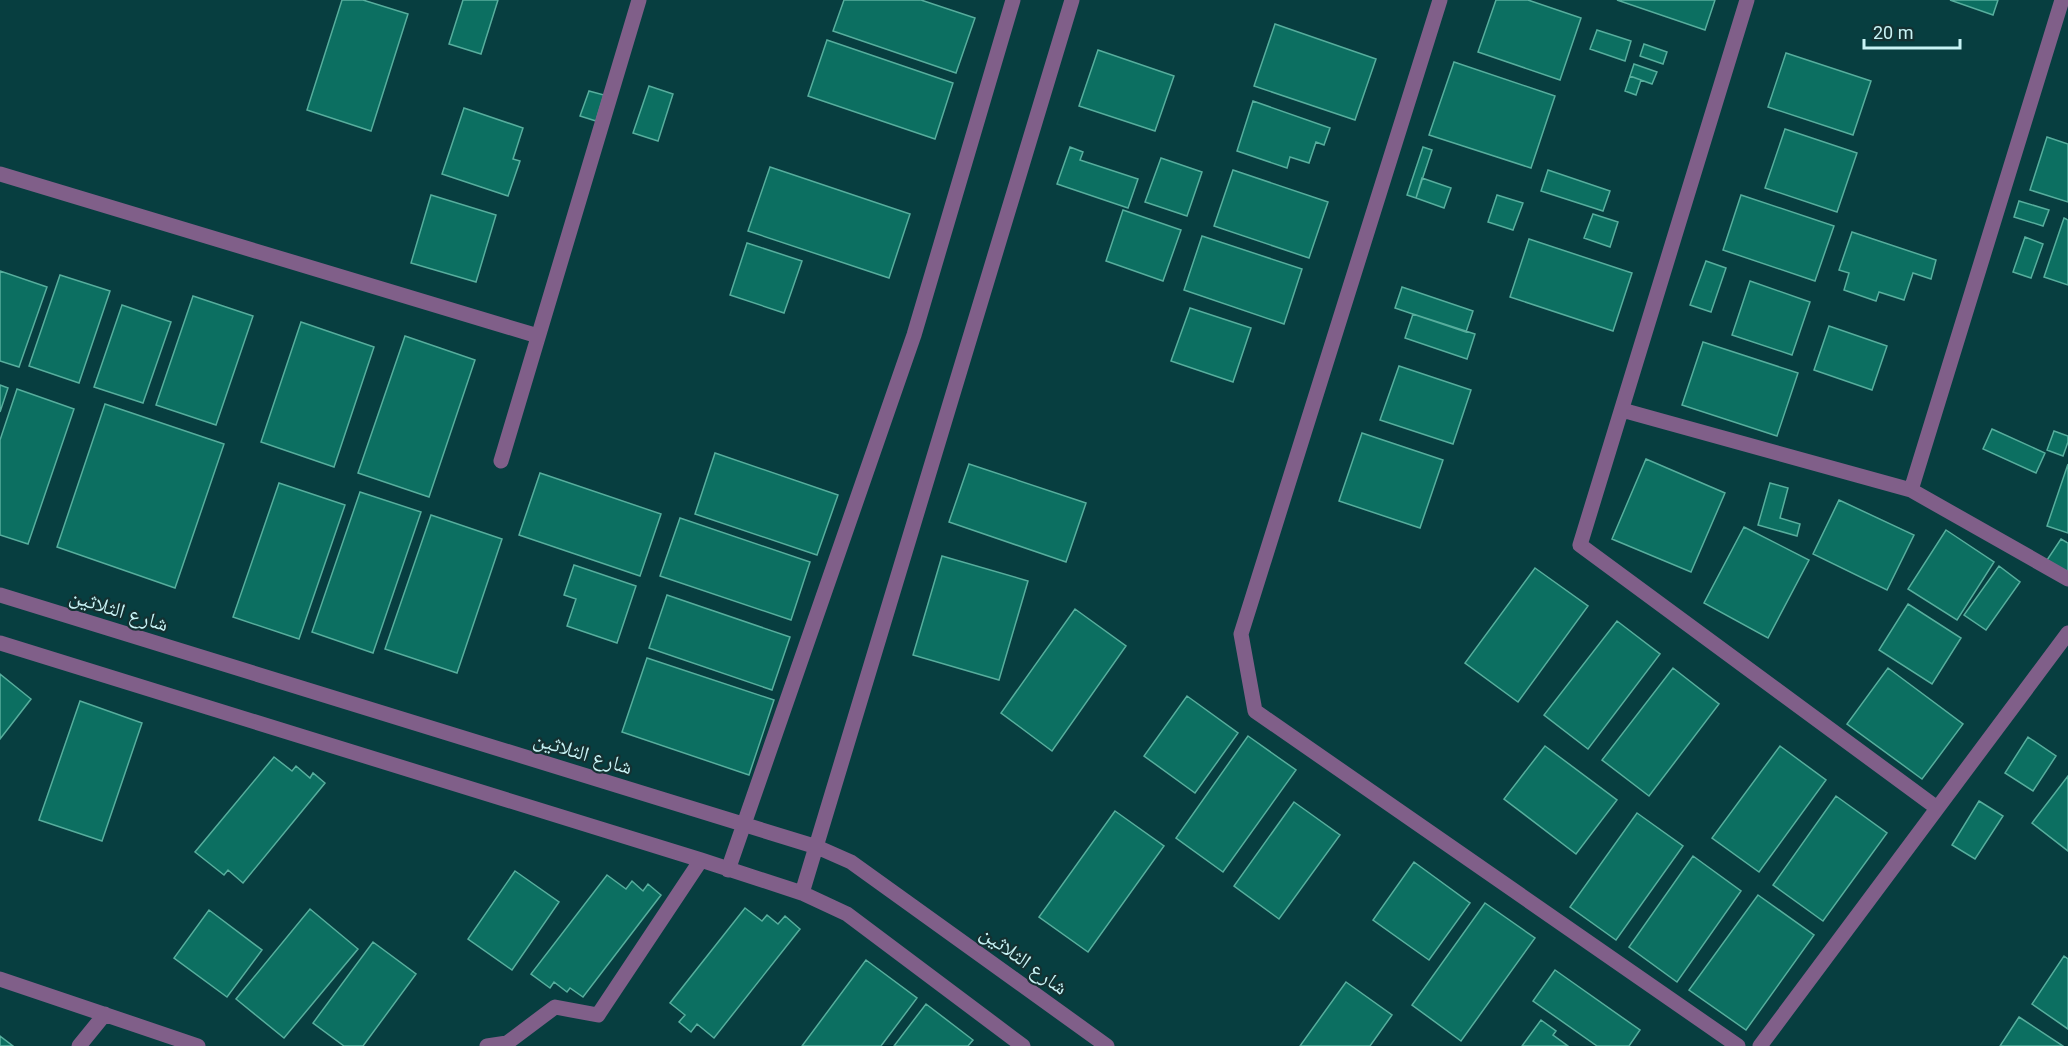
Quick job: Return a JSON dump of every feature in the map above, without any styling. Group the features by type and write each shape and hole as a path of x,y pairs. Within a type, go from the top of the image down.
{"street":[{"path":"501,461 639,0"},
{"path":"728,870 914,335 1013,0"},
{"path":"802,893 1071,0"},
{"path":"1440,0 1241,634 1255,711 1738,1046"},
{"path":"1747,0 1580,545 1937,808"},
{"path":"1911,490 2062,0"},
{"path":"0,174 538,336"},
{"path":"1622,410 1911,490 2068,579"},
{"name":"شارع الثلاثين","path":"0,595 817,847 851,862 1107,1046"},
{"path":"1760,1046 2068,633"},
{"path":"0,643 802,893 847,914 1023,1046"},
{"path":"487,1046 507,1043 555,1007 598,1015 701,860"},
{"path":"0,979 198,1046"},
{"path":"79,1046 105,1014"}],"building":[{"path":"342,0 363,0 408,14 371,131 307,110"},
{"path":"463,0 498,0 481,54 449,44"},
{"path":"844,0 921,0 975,18 956,73 833,31"},
{"path":"1496,0 1528,0 1581,18 1560,80 1478,52"},
{"path":"1617,0 1715,0 1705,30"},
{"path":"1950,0 1998,0 1993,15"},
{"path":"1275,24 1376,59 1355,120 1254,86"},
{"path":"1597,30 1631,41 1625,61 1590,49"},
{"path":"827,40 953,83 935,139 808,96"},
{"path":"1644,44 1667,52 1663,64 1640,56"},
{"path":"1098,50 1174,76 1155,131 1079,106"},
{"path":"1786,53 1871,81 1853,135 1768,107"},
{"path":"1454,62 1555,96 1531,168 1429,135"},
{"path":"1634,64 1657,72 1652,84 1630,76"},
{"path":"1630,76 1641,80 1636,95 1625,91"},
{"path":"649,86 673,94 658,141 633,133"},
{"path":"589,91 604,95 596,121 580,116"},
{"path":"1253,101 1330,128 1324,145 1316,142 1309,163 1290,157 1287,168 1237,151"},
{"path":"464,108 523,128 513,159 520,161 508,196 442,174"},
{"path":"1785,129 1857,153 1837,212 1765,188"},
{"path":"2047,137 2068,144 2068,202 2030,190"},
{"path":"1070,147 1083,152 1080,160 1138,179 1128,208 1057,184"},
{"path":"1423,147 1432,150 1416,198 1407,195"},
{"path":"1161,158 1202,172 1187,216 1145,202"},
{"path":"770,167 910,214 889,278 748,231"},
{"path":"1233,170 1328,202 1309,258 1214,226"},
{"path":"1548,170 1610,191 1603,211 1541,191"},
{"path":"1422,178 1451,188 1444,208 1416,198"},
{"path":"431,195 496,215 476,282 411,263"},
{"path":"1497,195 1523,203 1513,230 1488,222"},
{"path":"1741,195 1834,226 1815,281 1723,250"},
{"path":"2019,201 2049,210 2043,226 2014,217"},
{"path":"1123,210 1181,230 1163,281 1106,261"},
{"path":"1593,214 1618,222 1610,247 1584,238"},
{"path":"2064,218 2068,220 2068,285 2044,277"},
{"path":"1852,232 1936,260 1931,279 1913,273 1904,300 1879,292 1876,301 1844,290 1849,273 1839,270"},
{"path":"1202,236 1302,269 1284,324 1184,290"},
{"path":"2025,237 2043,244 2031,278 2013,272"},
{"path":"1529,239 1632,273 1613,331 1510,297"},
{"path":"747,243 802,261 784,313 730,295"},
{"path":"1706,261 1726,268 1711,312 1690,305"},
{"path":"0,271 47,287 19,367 0,361"},
{"path":"60,275 110,291 79,383 29,366"},
{"path":"1750,281 1810,302 1792,355 1732,335"},
{"path":"1402,287 1473,311 1466,332 1395,308"},
{"path":"193,296 253,316 216,425 156,405"},
{"path":"122,305 171,322 143,403 94,387"},
{"path":"1190,308 1251,328 1233,382 1171,361"},
{"path":"1413,314 1475,334 1467,359 1405,338"},
{"path":"301,322 374,347 334,467 261,442"},
{"path":"1829,326 1887,346 1872,390 1814,370"},
{"path":"405,336 475,360 429,497 358,473"},
{"path":"1703,342 1798,373 1777,436 1682,405"},
{"path":"1399,366 1471,390 1453,444 1380,420"},
{"path":"0,385 8,388 0,412"},
{"path":"17,389 74,409 28,544 0,535 0,440"},
{"path":"105,404 224,444 175,588 57,547"},
{"path":"1992,429 2045,453 2036,473 1983,449"},
{"path":"2054,431 2068,436 2063,456 2047,450"},
{"path":"1362,433 1443,460 1420,528 1339,501"},
{"path":"715,453 838,495 817,555 695,514"},
{"path":"1646,459 1725,493 1691,572 1612,539"},
{"path":"969,464 1086,503 1066,562 949,522"},
{"path":"2068,464 2068,533 2047,526"},
{"path":"540,473 661,514 640,576 519,535"},
{"path":"279,483 345,505 299,639 233,617"},
{"path":"1770,483 1788,488 1780,518 1800,524 1797,536 1758,525"},
{"path":"360,492 421,512 373,653 312,632"},
{"path":"1839,500 1914,535 1887,590 1813,554"},
{"path":"431,515 502,539 457,673 385,649"},
{"path":"680,518 810,562 791,620 660,576"},
{"path":"1744,527 1809,560 1768,638 1704,603"},
{"path":"1946,530 1994,562 1957,620 1908,589"},
{"path":"2061,539 2068,543 2068,573 2047,560"},
{"path":"942,556 1028,581 999,680 913,655"},
{"path":"574,565 636,586 617,643 567,626 576,599 564,595"},
{"path":"1999,566 2020,582 1986,630 1964,615"},
{"path":"1535,568 1588,606 1518,702 1465,663"},
{"path":"667,595 790,637 772,690 649,648"},
{"path":"1908,604 1961,638 1932,684 1879,650"},
{"path":"1075,609 1126,646 1052,751 1001,713"},
{"path":"1617,621 1660,654 1588,749 1544,715"},
{"path":"647,658 774,700 749,775 622,732"},
{"path":"1673,668 1719,704 1649,796 1602,760"},
{"path":"1888,668 1963,724 1922,779 1847,724"},
{"path":"0,674 31,699 0,739"},
{"path":"1187,696 1238,733 1195,793 1144,756"},
{"path":"80,701 142,723 102,841 39,820"},
{"path":"1248,736 1296,770 1223,872 1176,838"},
{"path":"2028,737 2056,756 2033,791 2005,773"},
{"path":"1545,746 1617,800 1576,854 1504,799"},
{"path":"1780,746 1826,780 1759,872 1712,838"},
{"path":"274,757 292,771 296,766 310,778 313,773 325,783 243,883 228,870 224,875 195,852"},
{"path":"2068,776 2068,851 2032,823"},
{"path":"1836,796 1887,833 1823,921 1773,885"},
{"path":"1979,801 2003,816 1975,859 1952,845"},
{"path":"1294,802 1340,835 1279,919 1234,886"},
{"path":"1115,811 1164,846 1088,952 1039,917"},
{"path":"1637,813 1683,846 1616,940 1570,907"},
{"path":"1693,856 1741,891 1677,982 1629,947"},
{"path":"1414,862 1470,903 1429,960 1373,920"},
{"path":"515,871 559,902 512,970 468,939"},
{"path":"607,875 626,889 632,881 643,891 648,884 661,895 583,997 570,988 567,992 554,982 550,988 531,974"},
{"path":"1758,895 1814,935 1746,1030 1689,990"},
{"path":"1485,903 1535,938 1461,1041 1412,1005"},
{"path":"745,908 762,921 767,915 778,924 785,916 800,929 714,1038 697,1024 691,1032 679,1022 685,1015 670,1003"},
{"path":"310,909 358,949 284,1038 236,999"},
{"path":"209,910 262,950 227,997 174,958"},
{"path":"373,942 416,974 363,1046 344,1046 313,1023"},
{"path":"2064,956 2068,959 2068,1029 2032,1004"},
{"path":"866,960 917,998 881,1046 802,1046"},
{"path":"1555,970 1640,1030 1629,1046 1597,1046 1533,1001"},
{"path":"1346,982 1392,1015 1370,1046 1300,1046"},
{"path":"926,1004 973,1040 968,1046 894,1046"},
{"path":"2019,1017 2063,1046 2000,1046"},
{"path":"1541,1020 1556,1031 1553,1035 1568,1046 1522,1046"},
{"path":"0,1036 13,1046 0,1046"}]}
